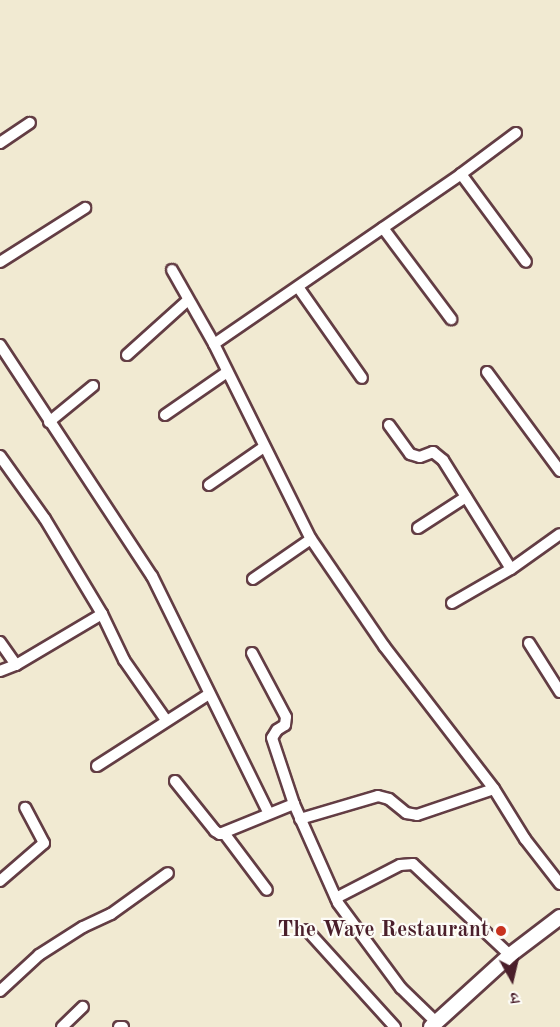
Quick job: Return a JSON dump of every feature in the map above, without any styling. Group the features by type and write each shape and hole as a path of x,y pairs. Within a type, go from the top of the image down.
{"main road":[{"path":"433,1024 510,955 560,917"}],"street":[{"path":"0,143 30,123"},
{"path":"214,344 461,174 516,132"},
{"path":"461,174 526,262"},
{"path":"0,262 85,208"},
{"path":"382,228 451,319"},
{"path":"172,270 214,344 311,539 384,646 494,789 525,839 560,884"},
{"path":"298,287 362,378"},
{"path":"127,355 188,300"},
{"path":"0,345 152,576 268,812"},
{"path":"165,415 227,372"},
{"path":"487,372 560,471"},
{"path":"49,422 93,386"},
{"path":"388,425 410,454 420,457 433,452 437,454 511,569"},
{"path":"209,485 264,447"},
{"path":"0,456 45,519 102,614 124,660 166,720"},
{"path":"418,528 466,497"},
{"path":"452,603 511,569 560,534"},
{"path":"253,579 311,539"},
{"path":"0,671 16,665 102,614"},
{"path":"0,642 16,665"},
{"path":"529,643 560,692"},
{"path":"252,653 287,721 272,738 294,804 336,898 382,965 433,1024"},
{"path":"97,766 209,694"},
{"path":"175,782 214,831 224,833 268,812 294,804"},
{"path":"300,819 378,796 389,799 405,813 417,815 494,789"},
{"path":"0,881 44,843 25,808"},
{"path":"224,833 267,890"},
{"path":"336,898 400,864 413,864 510,955"},
{"path":"0,992 39,955 83,927 111,914 168,873"},
{"path":"307,930 395,1027"},
{"path":"62,1027 83,1007"}],"place":[{"name":"The Wave Restaurant","path":"501,931"}]}
